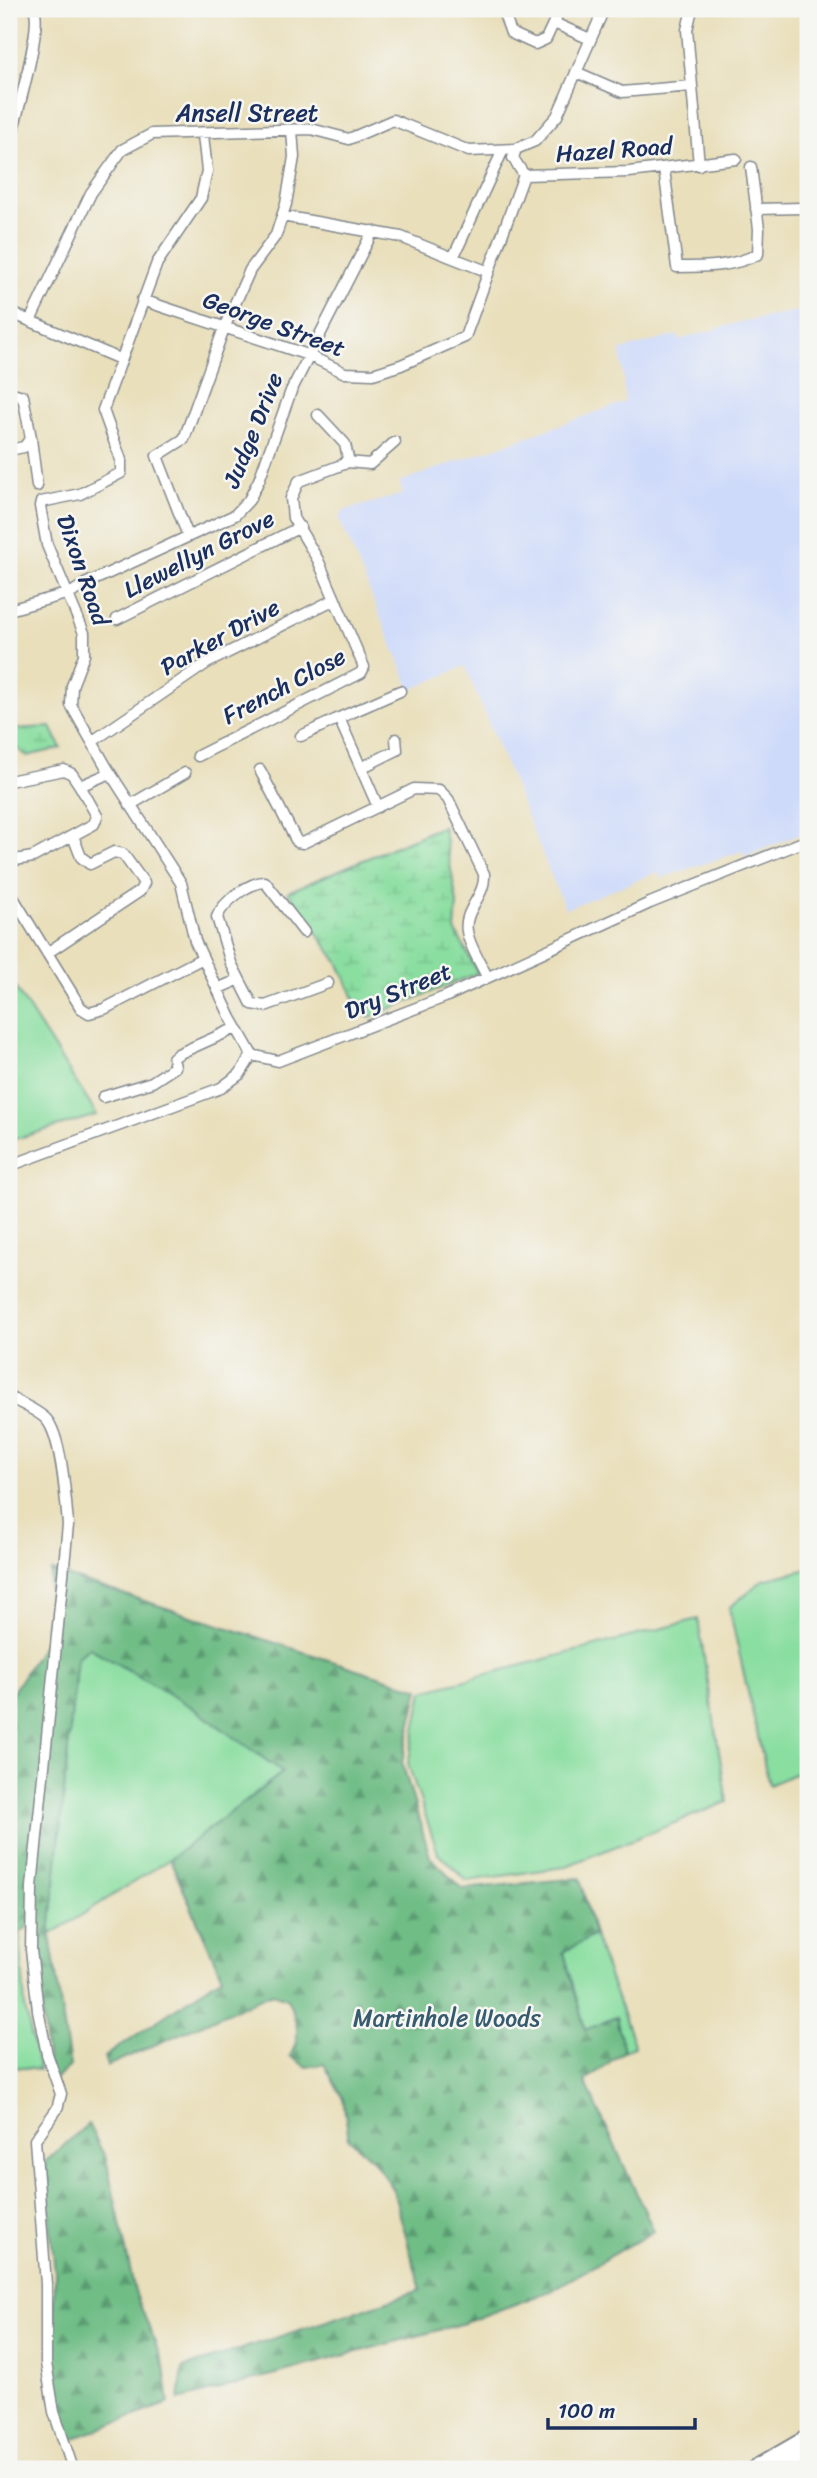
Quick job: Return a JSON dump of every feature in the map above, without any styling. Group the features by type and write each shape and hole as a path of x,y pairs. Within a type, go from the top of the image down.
{"highway":[{"path":"758,2469 808,2440"},
{"path":"791,2469 808,2459"}],"street":[{"path":"9,145 36,27 34,9"},
{"path":"502,9 511,33 531,43 544,41 560,9"},
{"name":"Ansell Street","path":"30,321 91,193 122,150 152,134 203,135 311,129 349,139 393,120 469,151 516,149 535,141 547,130 604,9"},
{"path":"692,9 687,30 699,165"},
{"path":"554,23 590,39"},
{"path":"576,72 622,92 692,86"},
{"path":"188,537 157,456 184,439 224,328 250,270 276,235 294,157 292,130"},
{"name":"Dixon Road","path":"203,135 207,171 201,198 157,263 103,410 121,460 121,473 80,494 41,502 47,545 67,595 82,622 86,644 72,686 71,705 110,773 181,883 195,941 236,1028 252,1055"},
{"name":"Hazel Road","path":"516,149 513,158 524,175 568,176 664,169 736,159"},
{"path":"453,258 503,150"},
{"path":"664,169 677,267 741,263 758,254 751,167"},
{"name":"George Street","path":"142,300 307,355 345,373 373,374 401,365 466,337 524,175"},
{"path":"756,209 802,208"},
{"path":"282,215 401,237 489,272"},
{"name":"Judge Drive","path":"9,610 67,595 85,584 234,515 249,500 290,391 373,230"},
{"path":"9,312 120,359"},
{"path":"9,392 23,396 37,485"},
{"path":"318,415 345,444 347,462"},
{"path":"9,450 24,447 31,438"},
{"name":"French Close","path":"198,756 361,673 364,662 300,527 293,518 291,504 299,481 347,462 370,464 396,442"},
{"name":"Llewellyn Grove","path":"117,619 300,527"},
{"name":"Parker Drive","path":"93,741 207,663 329,602 337,603"},
{"path":"301,736 400,691"},
{"path":"339,718 378,807"},
{"path":"361,768 397,750 396,739"},
{"path":"9,781 64,770 72,774 80,786 97,820 33,857 9,861"},
{"path":"260,770 297,842 303,843 414,789 439,790 448,799 484,874 485,886 467,917 467,931 487,977"},
{"path":"80,786 110,773"},
{"path":"130,805 185,773"},
{"path":"47,953 140,891 144,883 123,854 114,852 90,864 81,857 73,836"},
{"name":"Dry Street","path":"252,1055 278,1061 487,977 650,903 808,840"},
{"path":"304,932 265,882 256,883 224,905 216,917 248,1001 260,1007 328,983"},
{"path":"9,891 81,1008 89,1013 104,1009 203,958"},
{"path":"217,989 238,980"},
{"path":"103,1097 152,1082 175,1067 173,1058 178,1054 236,1028"},
{"path":"9,1166 221,1087 240,1074 252,1055"},
{"path":"9,1397 47,1420 57,1447 64,1482 68,1525 33,1874 31,1950 38,2010 47,2054 61,2094 57,2109 35,2140 46,2284 47,2372 54,2412 73,2469"}],"shaded area":[{"path":"808,302 808,831 745,857 743,851 661,878 658,872 565,909 465,666 411,690 339,518 343,511 403,494 399,482 625,402 621,350 678,335 679,340 737,323 803,310"}],"green space":[{"path":"51,727 61,748 27,756 15,747 9,752 9,729"},
{"path":"443,826 457,903 455,930 478,973 370,1017 361,1014 339,964 288,892"},
{"path":"9,978 97,1115 9,1141"},
{"path":"808,1569 808,1768 769,1785 729,1608 763,1580"},
{"name":"Martinhole Woods","path":"51,1571 419,1689 402,1762 430,1857 463,1889 580,1878 594,1935 564,1952 585,2030 616,2017 624,2051 585,2081 654,2231 550,2291 461,2324 179,2400 183,2368 421,2290 393,2190 373,2160 349,2139 343,2099 324,2064 306,2067 290,2056 297,2034 287,1998 272,1993 107,2066 104,2057 222,1977 170,1859 283,1772 193,1708 90,1648 77,1657 50,1935 70,2066 50,2084 32,1923 20,1933 9,1934 9,1698 46,1640"},
{"path":"698,1619 727,1802 564,1867 467,1881 438,1853 408,1764 423,1691"},
{"path":"90,1648 193,1708 283,1772 170,1859 50,1935 77,1657"},
{"path":"20,1933 25,2007 39,2070 9,2066 9,1934"},
{"path":"594,1935 635,2047 624,2051 616,2017 585,2031 564,1952"},
{"path":"88,2124 106,2159 135,2292 164,2366 169,2403 67,2441 52,2377 55,2273 44,2163"}]}
